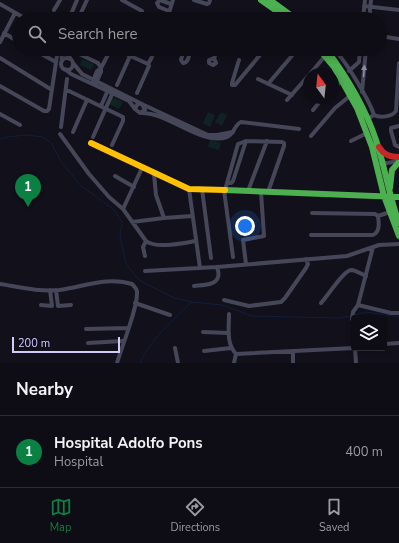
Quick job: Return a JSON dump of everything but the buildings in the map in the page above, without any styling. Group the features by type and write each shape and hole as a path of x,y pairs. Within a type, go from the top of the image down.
{"main road":[{"path":"261,0 277,12"},
{"path":"270,0 286,12"},
{"path":"325,56 368,118 367,133 379,162"},
{"path":"333,56 359,100 381,151 391,156 399,157"},
{"path":"92,140 107,150 142,168 189,189 248,192 388,195 399,197"},
{"path":"376,141 379,162 388,195 399,223"},
{"path":"399,162 392,170 388,195 390,212 399,236"}],"street":[{"path":"54,10 60,0"},
{"path":"72,12 77,0"},
{"path":"81,12 87,0"},
{"path":"122,0 142,12"},
{"path":"160,0 172,2 169,11 159,7 157,3 160,0"},
{"path":"194,0 207,4 210,0"},
{"path":"364,12 365,0"},
{"path":"370,12 371,0"},
{"path":"0,4 13,12"},
{"path":"364,6 399,10"},
{"path":"0,42 12,18"},
{"path":"4,33 12,38"},
{"path":"387,37 399,39"},
{"path":"45,56 56,62"},
{"path":"0,86 44,111 47,111 49,109 57,56"},
{"path":"62,56 61,65 71,74 142,104 213,137"},
{"path":"65,69 72,68 70,56"},
{"path":"83,56 98,63 100,68"},
{"path":"94,83 97,71 107,56"},
{"path":"117,85 130,56 148,64"},
{"path":"182,56 181,60 183,63 187,61 189,56"},
{"path":"239,60 232,83 234,85 259,56"},
{"path":"268,84 292,56"},
{"path":"316,68 325,56"},
{"path":"340,56 362,93 368,118 392,115 395,113 399,63"},
{"path":"349,71 359,62 360,56"},
{"path":"359,100 362,93 365,56"},
{"path":"137,93 152,57"},
{"path":"0,58 52,90"},
{"path":"62,61 64,59 72,61 82,74 94,83"},
{"path":"235,72 242,76"},
{"path":"61,127 67,91 67,79"},
{"path":"258,79 292,95"},
{"path":"339,83 342,80"},
{"path":"288,100 303,83"},
{"path":"101,106 108,90"},
{"path":"67,91 123,117 124,121 112,145"},
{"path":"92,140 113,92"},
{"path":"113,92 129,101 138,112 160,116 204,136 229,136 238,123 241,122 299,129"},
{"path":"311,136 335,108 351,95"},
{"path":"74,132 87,100"},
{"path":"135,109 137,105 142,104"},
{"path":"142,104 145,110 142,113"},
{"path":"313,110 318,104"},
{"path":"0,114 20,125"},
{"path":"399,126 391,128 390,131 395,147 399,147"},
{"path":"351,141 367,133"},
{"path":"60,134 89,174 109,197 123,209 149,244 164,245 196,241"},
{"path":"227,183 231,183 233,181 246,141"},
{"path":"233,257 225,190 236,145 246,141 282,142 284,143 284,146 265,192 264,236 243,240 246,264"},
{"path":"248,192 267,141"},
{"path":"379,162 399,157"},
{"path":"379,162 399,162"},
{"path":"123,209 142,168"},
{"path":"154,174 156,195 164,218"},
{"path":"115,176 134,187"},
{"path":"189,189 200,268"},
{"path":"202,189 211,258"},
{"path":"312,213 375,214 378,216 390,212"},
{"path":"132,222 192,216"},
{"path":"311,234 373,235 376,234 378,230 378,216"},
{"path":"145,256 143,247 146,241"},
{"path":"145,271 217,267 347,256 379,245 399,244"},
{"path":"353,315 353,312 358,305 373,247"},
{"path":"224,300 249,306 281,302 306,268 308,264 306,259"},
{"path":"194,286 205,285 217,280 217,267"},
{"path":"322,304 336,284 349,270 353,270 366,276"},
{"path":"0,284 34,290 56,290 101,282 125,281 132,284 136,288 137,292 135,303 117,363"},
{"path":"50,290 52,306"},
{"path":"56,290 58,306"},
{"path":"135,303 170,315"},
{"path":"42,305 71,305"},
{"path":"358,305 391,313 399,313"},
{"path":"229,314 229,343 236,354"},
{"path":"86,329 128,328"},
{"path":"203,332 229,333"},
{"path":"88,343 123,341"},
{"path":"387,344 399,343"},
{"path":"174,348 178,363"},
{"path":"204,351 231,348"},
{"path":"236,354 351,348"},
{"path":"355,351 356,363"},
{"path":"293,352 293,363"},
{"path":"234,363 236,354"}],"green space":[{"path":"82,59 94,64 91,70 80,65"},
{"path":"112,97 123,102 119,109 109,104"},
{"path":"208,112 215,115 210,127 203,123"},
{"path":"221,112 227,115 222,126 215,122"},
{"path":"210,140 221,143 219,150 208,147"}],"waterway":[{"path":"0,139 26,135 43,137 51,143 61,161 80,185 113,209 122,222 120,236 126,264 139,280 174,298 192,302 222,305 252,316 338,318 351,316"},
{"path":"140,363 156,337 192,302"},
{"path":"354,315 366,312 386,315"},
{"path":"387,315 399,317"}],"traffic: fast":[{"path":"261,0 278,12"},
{"path":"270,0 286,12"},
{"path":"325,56 334,67 357,108 372,147 384,196 399,236"},
{"path":"331,56 355,93 372,128 399,223"},
{"path":"390,188 392,170 399,162"},
{"path":"225,190 399,197"}],"traffic: slow":[{"path":"91,143 189,189 225,190"}],"traffic: jam":[{"path":"379,147 388,155 399,157"}],"place":[{"name":"Hospital Adolfo Pons","path":"28,207"}]}
